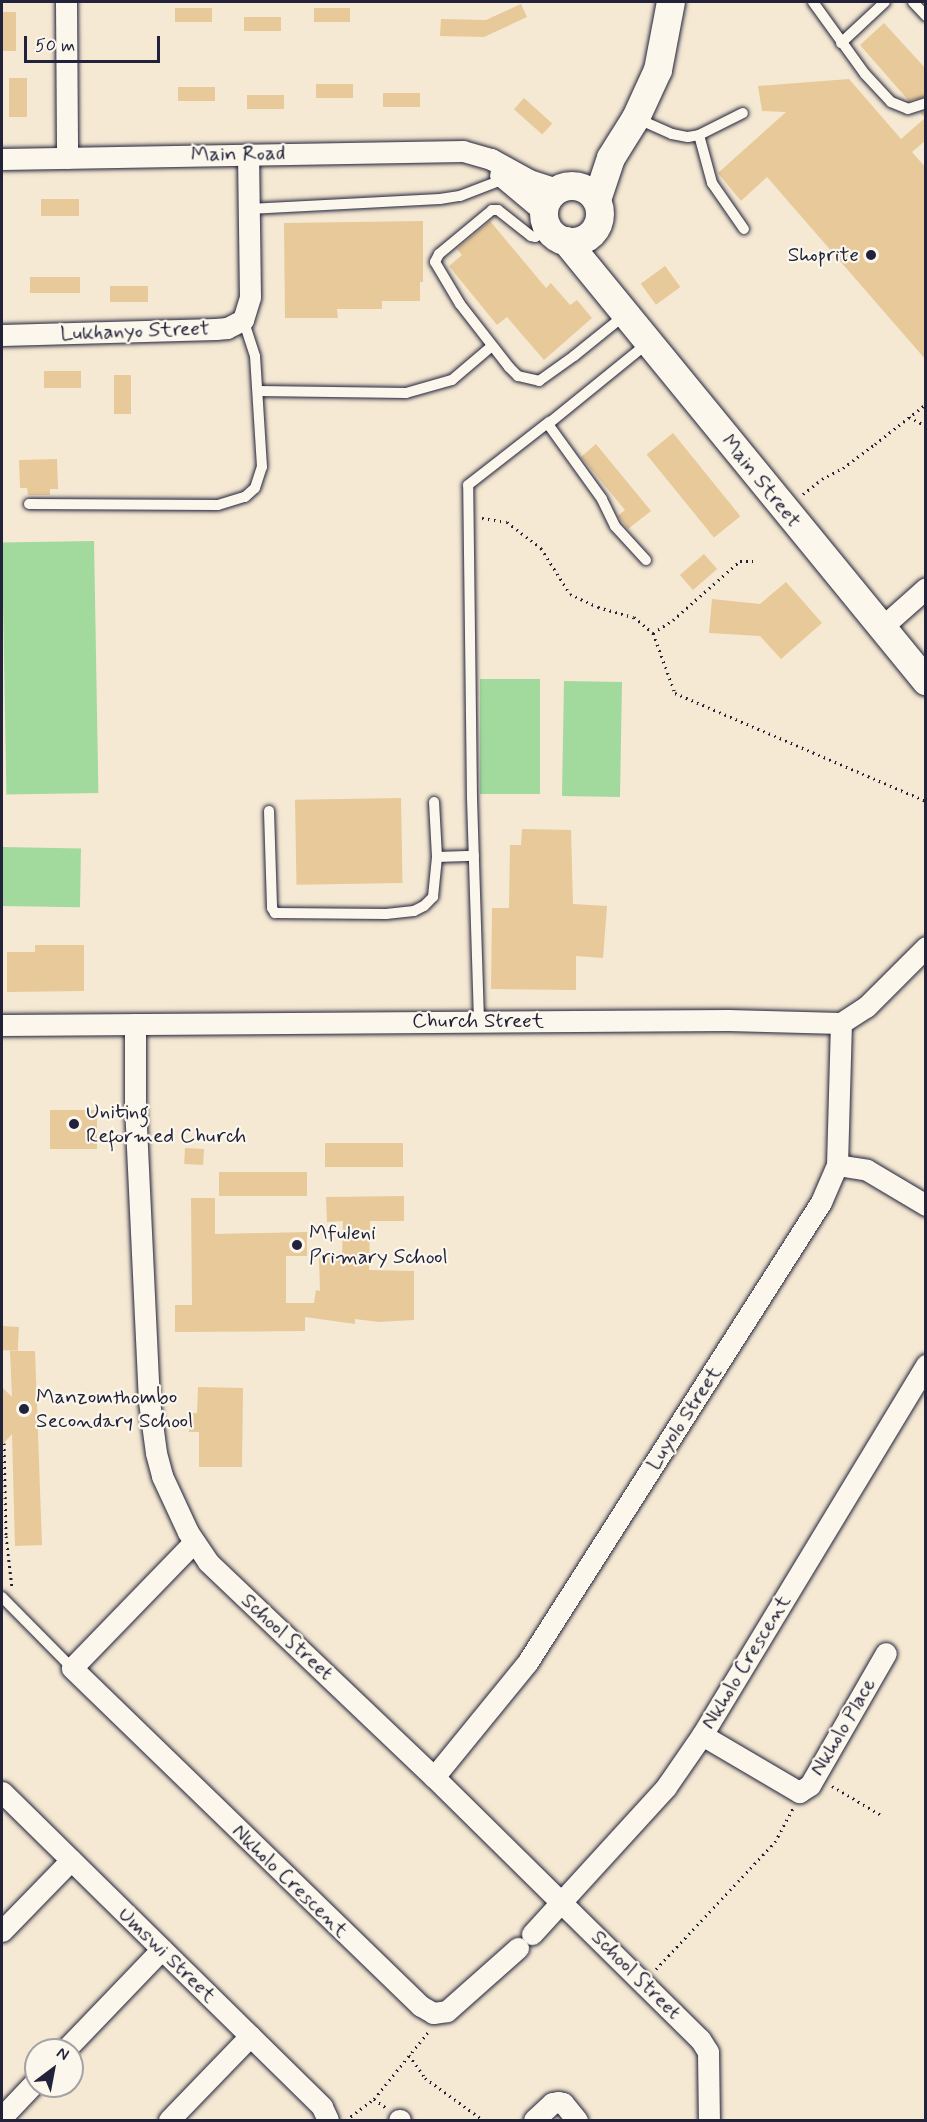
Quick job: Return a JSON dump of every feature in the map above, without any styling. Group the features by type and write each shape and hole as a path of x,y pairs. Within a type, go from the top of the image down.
{"street":[{"path":"66,2 67,158"},
{"path":"563,215 611,158 636,118 658,70 671,2"},
{"name":"Main Road","path":"2,159 449,151 491,159 529,180 563,215"},
{"path":"243,320 250,297 248,154"},
{"path":"474,154 504,179 563,215"},
{"path":"563,215 580,187 597,200 611,158"},
{"name":"Main Street","path":"563,215 600,279 626,314 926,681"},
{"name":"Lukhanyo Street","path":"2,335 216,330 227,328 243,320"},
{"path":"881,628 926,588"},
{"path":"841,1023 866,1007 926,947"},
{"name":"Church Street","path":"2,1025 728,1020 841,1023"},
{"name":"Luyolo Street","path":"434,1777 528,1663 815,1212 837,1165 841,1023"},
{"name":"School Street","path":"135,1024 135,1105 149,1401 156,1453 162,1476 194,1542 208,1562 434,1777 693,2031 708,2052 709,2121"},
{"path":"837,1165 867,1170 926,1205"},
{"name":"Nkholo Crescent","path":"72,1668 405,1993 433,2013 447,2011 525,1941 666,1787 702,1735 926,1365"},
{"path":"72,1668 194,1542"},
{"name":"Nkholo Place","path":"702,1735 799,1792 810,1785 886,1653"},
{"name":"Umswi Street","path":"2,1792 322,2107 328,2121"},
{"path":"2,1931 71,1860"},
{"path":"77,2038 162,1950"},
{"path":"169,2121 250,2036"},
{"path":"2,2116 24,2093"},
{"path":"534,2121 552,2103 558,2102 563,2103 577,2121"}],"lane":[{"path":"813,2 841,43 891,102 908,109 926,103"},
{"path":"841,43 885,2"},
{"path":"913,2 926,16"},
{"path":"636,118 672,134 688,137 699,135 743,114"},
{"path":"699,135 711,183 744,229"},
{"path":"249,208 440,199 460,196 504,179"},
{"path":"563,215 535,237 498,210 492,210 439,254 435,262 442,276 492,346 518,376 539,381 574,357 626,314"},
{"path":"29,504 218,505 245,497 255,488 262,467 255,356 243,320"},
{"path":"478,1021 468,485 649,342"},
{"path":"258,391 406,393 452,380 492,346"},
{"path":"549,422 549,427 602,499 615,526 646,560"},
{"path":"269,811 272,908 278,915 386,915 414,911 424,906 433,897 437,857 435,802"},
{"path":"437,857 474,856"},
{"name":"Nkholo Crescent","path":"2,1598 72,1668"}],"path":[{"path":"800,497 926,404"},
{"path":"909,417 926,426"},
{"path":"469,515 507,522 541,548 570,594 598,607 634,617 653,633 675,693 926,801"},
{"path":"653,633 673,620 740,561 758,561"},
{"path":"2,1598 12,1588 5,1521 3,1446"},
{"path":"2,1517 5,1521"},
{"path":"815,1776 880,1815"},
{"path":"644,1981 775,1842 785,1826 799,1792"},
{"path":"345,2121 374,2099 428,2032 433,2013"},
{"path":"409,2055 425,2078 483,2121"}],"green space":[{"path":"94,541 98,793 6,795 2,543"},
{"path":"480,679 540,679 540,794 480,794"},
{"path":"564,681 622,682 620,797 562,796"},
{"path":"2,847 81,848 80,907 2,906"}],"building":[{"path":"521,4 527,17 484,37 440,36 441,19 486,20"},
{"path":"175,8 212,8 212,22 175,22"},
{"path":"314,8 350,8 350,22 314,22"},
{"path":"2,12 16,12 16,51 2,51"},
{"path":"244,17 281,17 281,31 244,31"},
{"path":"884,23 926,69 926,96 909,101 860,45"},
{"path":"9,78 27,78 27,117 9,117"},
{"path":"849,79 901,139 925,118 920,113 926,111 926,140 912,152 926,168 926,360 767,177 741,201 718,173 786,112 762,111 758,86"},
{"path":"316,84 353,84 353,98 316,98"},
{"path":"178,87 215,87 215,101 178,101"},
{"path":"383,93 420,93 420,107 383,107"},
{"path":"247,95 284,95 284,109 247,109"},
{"path":"524,98 552,123 542,135 514,109"},
{"path":"41,199 79,199 79,216 41,216"},
{"path":"423,221 423,282 420,282 420,301 382,301 382,309 337,309 338,318 285,318 284,223"},
{"path":"490,221 546,288 551,283 570,305 577,300 592,318 544,360 507,317 497,325 449,266 462,255 457,249"},
{"path":"665,266 680,287 656,305 641,284"},
{"path":"30,277 80,277 80,293 30,293"},
{"path":"110,286 148,286 148,302 110,302"},
{"path":"44,371 81,371 81,388 44,388"},
{"path":"114,375 131,375 131,414 114,414"},
{"path":"673,433 740,516 714,538 647,454"},
{"path":"596,444 651,511 628,529 618,516 625,510 581,457"},
{"path":"57,459 58,489 50,489 50,495 28,495 27,488 20,488 19,460"},
{"path":"704,554 717,569 693,590 680,575"},
{"path":"786,582 822,623 781,659 760,636 709,633 712,599 760,604"},
{"path":"401,798 402,883 296,885 295,800"},
{"path":"522,829 571,830 573,904 607,906 603,958 576,956 576,990 491,989 492,908 509,908 510,845 521,845"},
{"path":"35,945 84,945 84,991 7,992 7,952 35,952"},
{"path":"50,1110 97,1110 97,1149 50,1149"},
{"path":"325,1143 403,1143 403,1167 325,1167"},
{"path":"185,1148 204,1149 203,1165 184,1164"},
{"path":"219,1172 307,1172 307,1196 219,1196"},
{"path":"404,1196 404,1221 370,1221 369,1270 414,1271 414,1320 379,1322 355,1319 355,1324 305,1317 305,1331 175,1332 175,1305 192,1305 191,1198 215,1198 215,1234 307,1232 307,1256 286,1256 286,1303 314,1303 316,1290 320,1291 319,1258 342,1258 343,1221 327,1222 326,1197"},
{"path":"2,1326 19,1327 18,1351 2,1350"},
{"path":"10,1351 35,1351 42,1545 15,1546 12,1434 2,1445 2,1387 12,1397"},
{"path":"198,1387 243,1388 242,1467 199,1467 199,1432 189,1432 189,1413 197,1413"}],"place":[{"name":"Shoprite","path":"871,255"},
{"name":"Uniting Reformed Church","path":"74,1124"},
{"name":"Mfuleni Primary School","path":"297,1245"},
{"name":"Manzomthombo Secondary School","path":"24,1409"}]}
